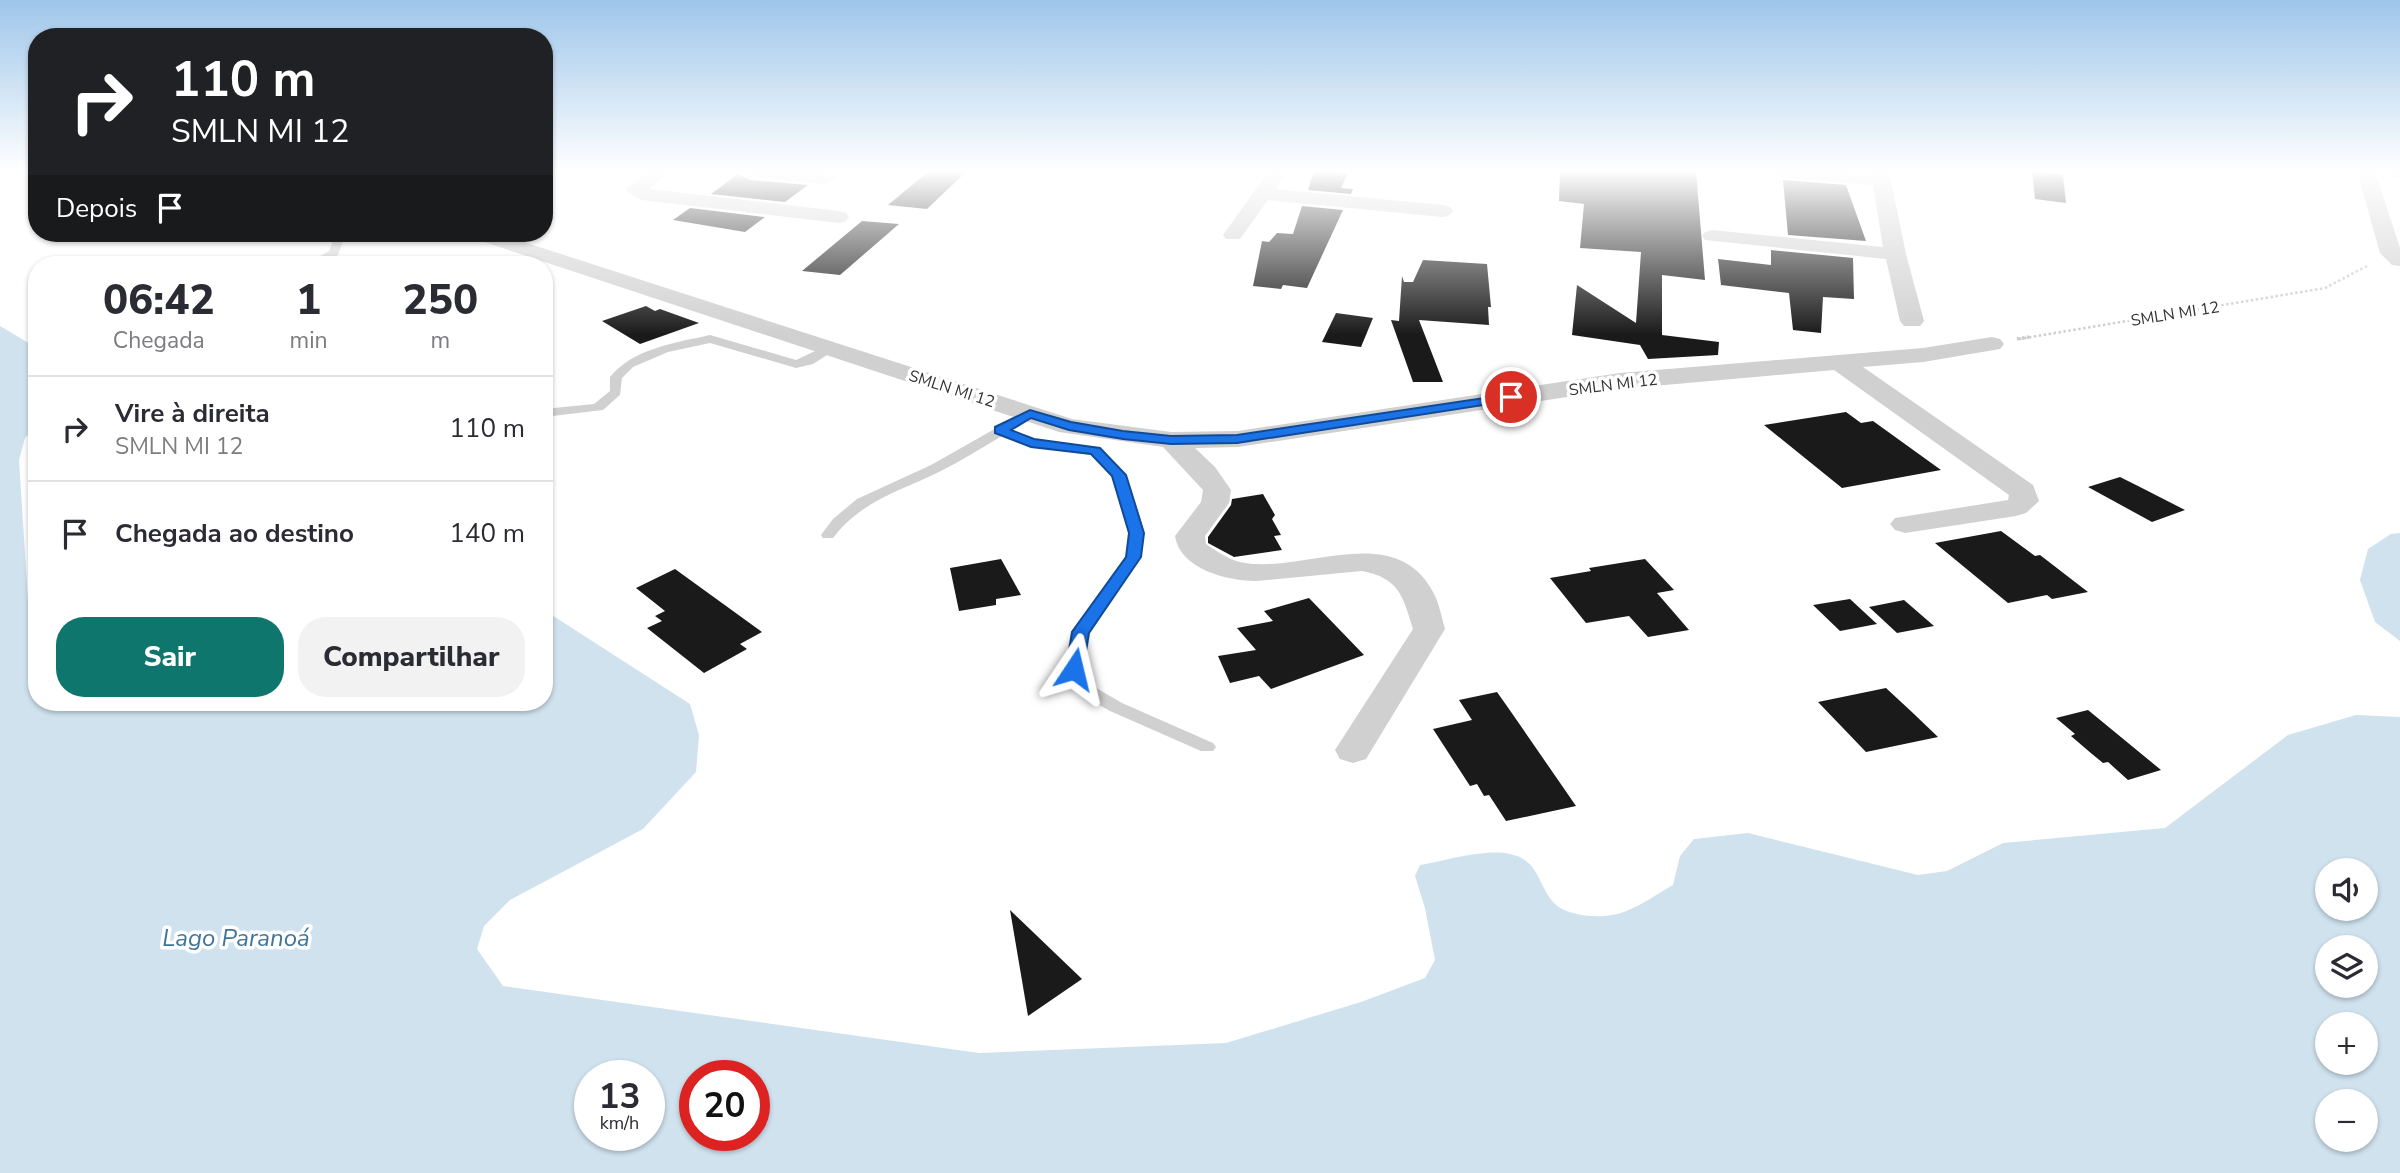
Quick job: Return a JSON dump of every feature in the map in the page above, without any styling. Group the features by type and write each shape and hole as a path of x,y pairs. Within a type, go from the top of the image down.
{"street":[{"path":"1233,235 1240,226"},
{"path":"1890,226 1912,321"},
{"path":"2385,226 2396,256"},
{"path":"1712,236 1895,254"},
{"name":"SMLN MI 12","path":"499,242 534,256"},
{"name":"SMLN MI 12","path":"553,263 832,348 1069,426 1171,440 1237,439 1620,381 1923,355 1992,344"},
{"path":"1839,362 2022,491 2025,501 2016,507 1905,524"},
{"path":"1171,440 1205,473 1217,490 1214,503 1190,536 1192,548 1209,561 1229,568 1256,572 1360,561 1383,565 1402,576 1424,603 1429,629 1353,750"}],"lane":[{"path":"327,256 334,253 338,242"},
{"path":"553,411 598,407 616,392 616,377 629,365 687,342 710,338 796,364 809,361 832,348"},
{"path":"828,534 837,520 852,506 937,467 1030,414"},
{"path":"1000,430 1031,443 1095,451 1118,475 1136,533 1134,557 1080,632 1074,669 1084,689 1207,747"}],"path":[{"name":"SMLN MI 12","path":"1992,344 2325,288 2396,256"}],"water":[{"name":"Lago Paranoá","path":"0,326 28,343 28,435 19,460 28,600 28,711 553,711 553,616 690,704 699,735 696,772 643,829 510,900 484,926 477,949 503,986 979,1053 1226,1043 1361,1002 1425,978 1435,960 1425,908 1415,876 1420,865 1477,854 1510,854 1520,857 1532,867 1548,896 1560,908 1576,914 1596,916 1614,915 1628,910 1673,885 1680,856 1694,839 1748,833 1918,875 1947,871 2003,843 2165,828 2288,735 2356,715 2400,717 2400,1173 0,1173"},
{"path":"2400,533 2400,641 2375,622 2360,580 2368,549 2391,534"}],"building":[{"path":"707,226 753,226 745,232"},
{"path":"856,226 897,226 840,275 802,271"},
{"path":"1296,226 1336,226 1307,288 1283,285 1281,289 1253,286 1262,241 1269,242 1277,233 1293,234"},
{"path":"1582,226 1701,226 1705,280 1662,275 1662,335 1719,342 1718,355 1648,359 1640,345 1572,335 1577,285 1636,323 1641,252 1580,248"},
{"path":"1787,226 1861,226 1866,241 1788,235"},
{"path":"1771,250 1853,258 1854,299 1823,297 1821,333 1793,330 1789,293 1721,285 1718,259 1771,265"},
{"path":"1423,260 1487,264 1491,307 1488,307 1489,325 1419,320 1443,382 1413,382 1391,320 1399,321 1402,276 1404,282 1413,282"},
{"path":"646,306 699,323 640,344 602,321"},
{"path":"1336,313 1373,318 1361,347 1322,342"},
{"path":"1846,412 1861,423 1873,421 1941,470 1842,488 1764,425"},
{"path":"2120,477 2185,510 2152,522 2088,487"},
{"path":"1263,494 1275,515 1272,519 1281,535 1274,536 1282,550 1234,557 1208,543 1208,537 1231,505 1232,499"},
{"path":"2001,531 2035,556 2040,555 2088,592 2052,599 2047,595 2008,603 1935,543"},
{"path":"1001,559 1021,595 996,599 996,605 959,611 950,568"},
{"path":"1645,559 1674,590 1657,593 1689,630 1648,637 1629,616 1586,623 1550,578 1591,571 1589,568"},
{"path":"675,569 762,632 740,644 747,649 704,673 647,628 662,621 655,616 665,611 636,588"},
{"path":"1309,598 1364,655 1271,689 1259,676 1230,683 1218,656 1256,650 1237,628 1273,621 1264,611"},
{"path":"1850,599 1877,624 1840,631 1813,605"},
{"path":"1904,600 1934,626 1897,633 1869,607"},
{"path":"1886,688 1938,737 1866,752 1818,702"},
{"path":"1497,692 1576,806 1506,821 1489,795 1484,796 1477,784 1470,786 1433,729 1472,720 1459,700"},
{"path":"2088,710 2161,770 2128,780 2071,736 2075,734 2056,718"},
{"path":"1010,910 1082,979 1028,1016"}],"route":[{"path":"1074,669 1080,632 1134,557 1136,533 1118,475 1095,451 1031,443 1000,430 1030,414 1069,426 1123,435 1171,440 1237,439 1511,397"}]}
